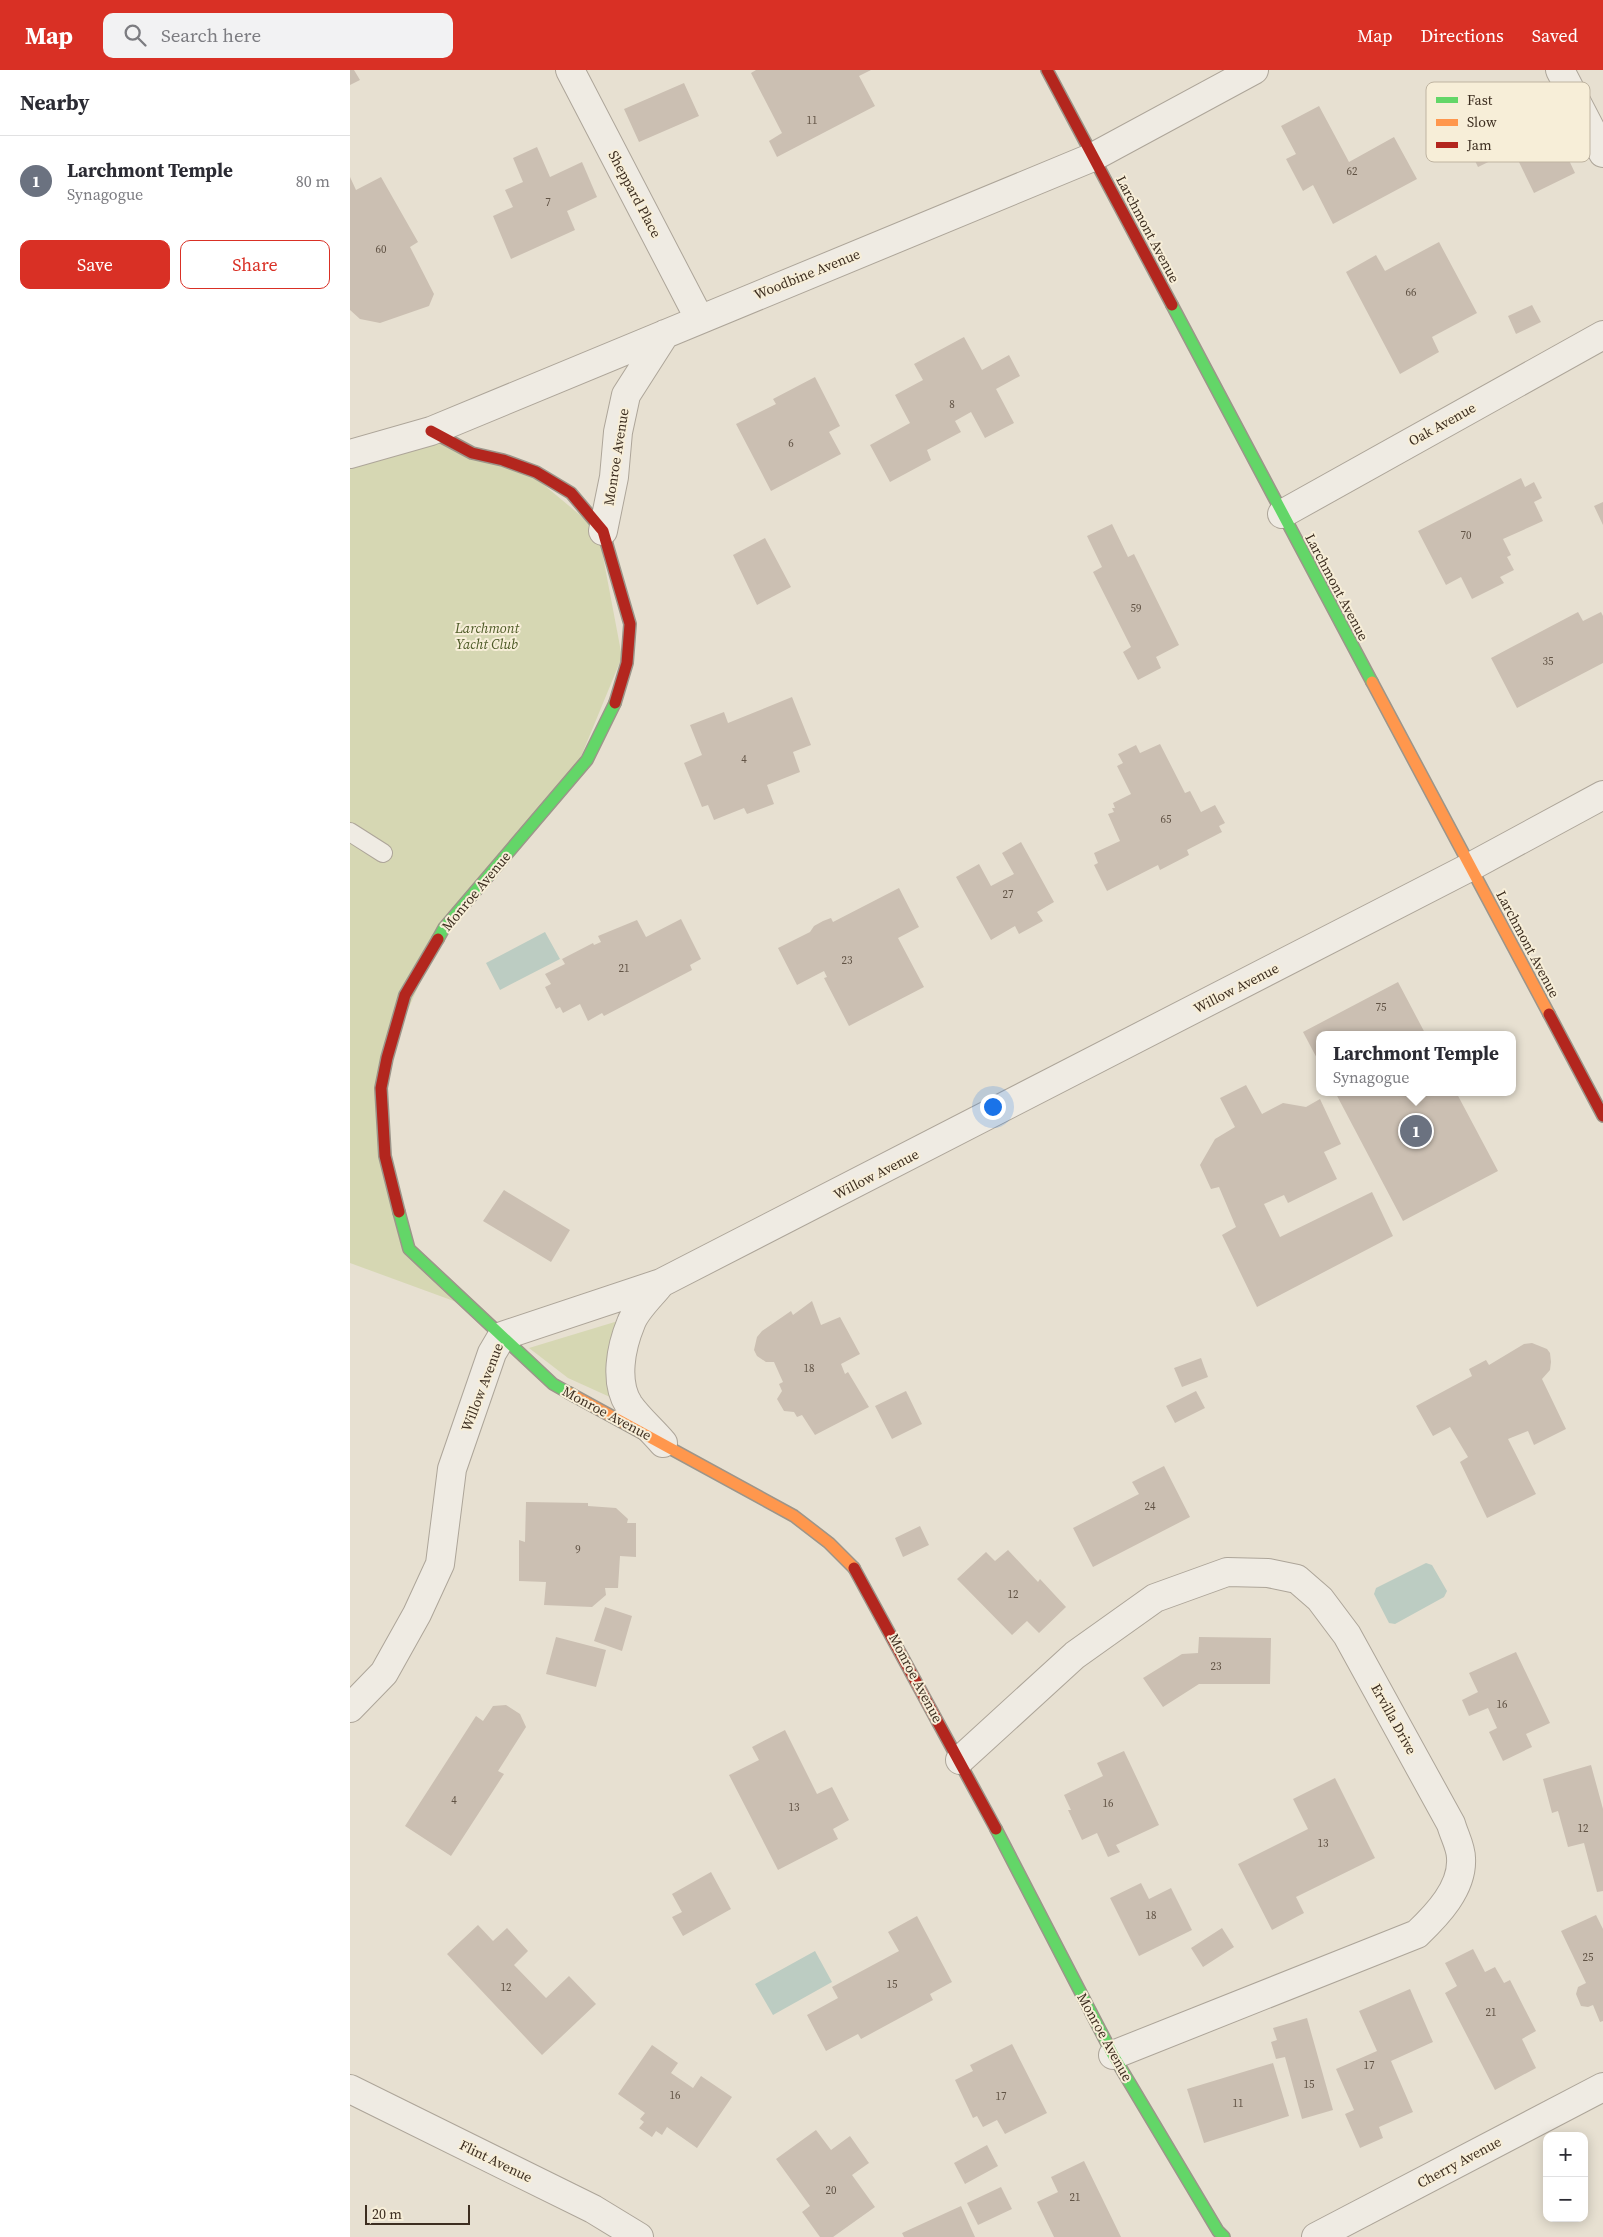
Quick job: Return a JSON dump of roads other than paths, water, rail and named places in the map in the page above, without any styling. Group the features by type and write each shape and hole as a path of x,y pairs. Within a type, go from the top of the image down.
{"street":[{"name":"Sheppard Place","path":"570,70 699,318"},
{"name":"Larchmont Avenue","path":"1047,70 1603,1116"},
{"name":"Woodbine Avenue","path":"350,454 431,432 699,318 1093,156 1254,70"},
{"path":"1560,70 1566,82"},
{"path":"1590,128 1603,153"},
{"name":"Monroe Avenue","path":"603,531 614,477 618,432 626,395 665,334"},
{"name":"Oak Avenue","path":"1282,514 1603,335"},
{"name":"Monroe Avenue","path":"431,432 472,453 503,460 536,472 571,493 603,531 630,624 627,662 614,708 587,760 444,928 405,995 386,1058 381,1088 384,1156 410,1249 553,1384 794,1516 829,1543 857,1570 960,1760 1113,2055 1213,2222 1224,2237"},
{"name":"Willow Avenue","path":"350,1708 384,1673 417,1614 440,1564 452,1469 492,1353 502,1336 661,1283 1470,867 1603,796"},
{"path":"661,1283 631,1322 621,1354 620,1372 622,1389 629,1405 663,1443"},
{"name":"Ervilla Drive","path":"960,1760 1074,1655 1155,1598 1227,1572 1268,1573 1297,1579 1320,1599 1347,1635 1451,1824 1462,1858 1457,1881 1442,1910 1418,1934 1113,2055"},
{"name":"Cherry Avenue","path":"1316,2237 1603,2087"},
{"name":"Flint Avenue","path":"350,2089 594,2209 639,2237"}],"lane":[{"path":"350,832 383,853"}],"place":[{"name":"Larchmont Temple","path":"1416,1131"}],"park label":[{"name":"Larchmont Yacht Club","path":"487,636"}]}
